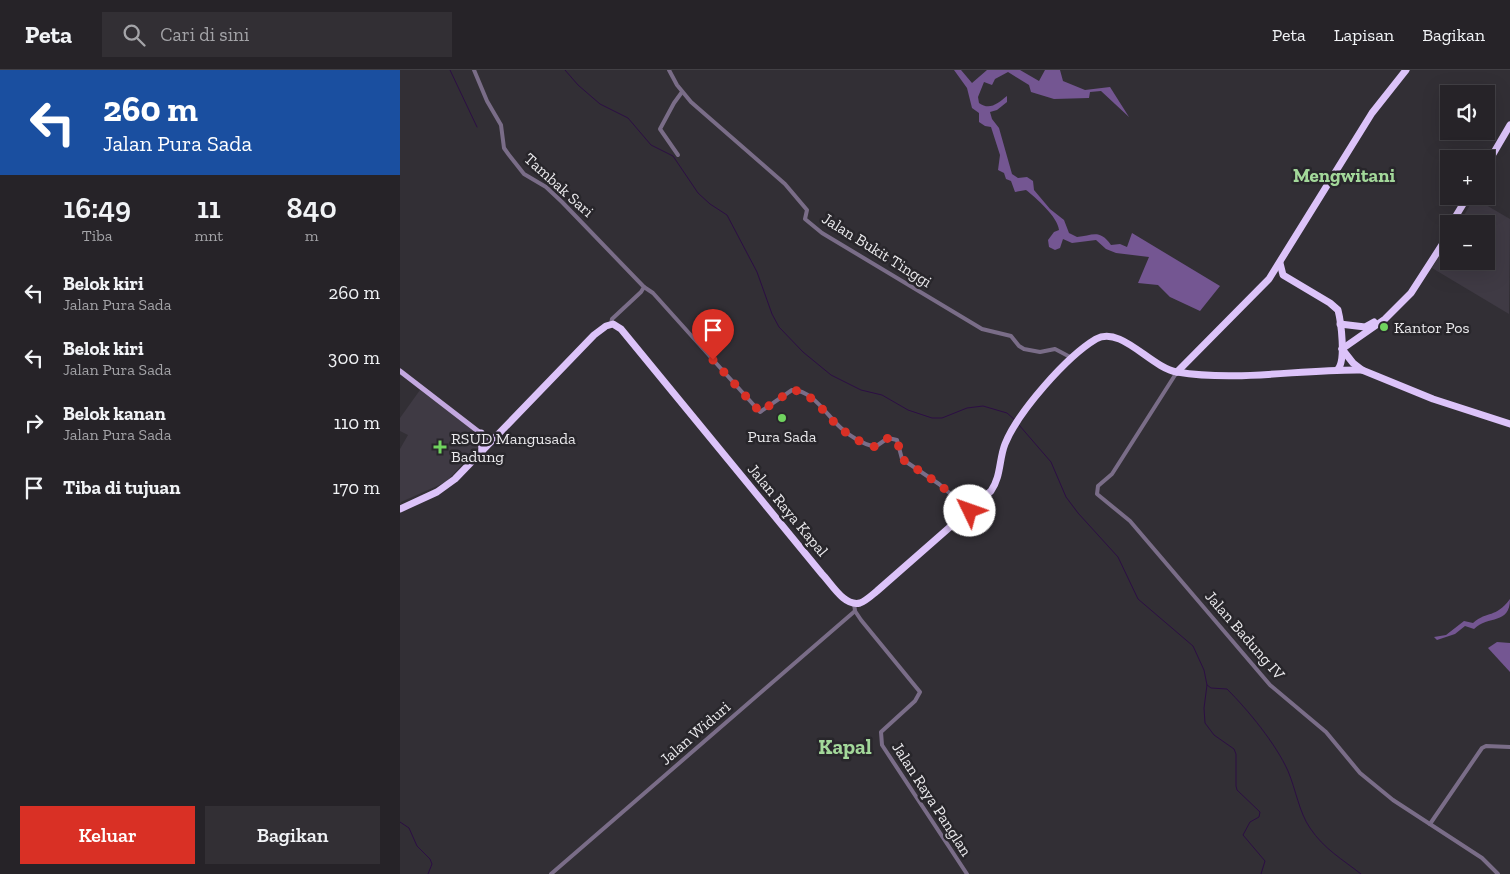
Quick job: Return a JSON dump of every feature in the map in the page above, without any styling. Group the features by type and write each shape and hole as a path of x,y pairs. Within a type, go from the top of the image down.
{"highway":[{"path":"1177,372 1270,278 1372,112 1406,70"},
{"path":"1495,151 1510,125"},
{"path":"1495,157 1510,131"},
{"path":"1340,324 1365,327 1383,316 1411,287 1440,241"},
{"path":"1342,348 1385,319 1411,293 1440,248"},
{"path":"1280,263 1283,275"},
{"path":"1270,278 1283,275 1338,310 1342,348 1341,365 1338,369"},
{"path":"400,509 449,485 592,338 610,324"},
{"name":"Jalan Raya Kapal","path":"610,324 621,329 822,574 844,598 854,603"},
{"path":"854,603 863,602 877,591 970,511 994,485 1003,450 1014,428 1042,389 1072,358 1096,339 1106,336 1114,337 1163,368 1190,374 1230,376 1338,369 1362,370"},
{"path":"1342,348 1353,363 1362,370 1432,399 1510,424"},
{"path":"1189,362 1187,368 1190,374"},
{"path":"481,433 482,452"}],"main road":[{"path":"400,370 492,442"}],"street":[{"name":"Tambak Sari","path":"474,70 487,101 500,124 506,151 526,176 551,192 644,287 653,293 760,412 792,390 801,392 811,398 839,427 865,444 876,447 888,438 897,440 902,459 939,484 970,511"},
{"path":"669,70 682,92 660,130 678,155"},
{"name":"Jalan Bukit Tinggi","path":"682,92 703,114 784,184 807,210 805,219 826,236 982,329 1012,336 1019,346 1024,348 1040,352 1055,349 1072,358"},
{"path":"610,324 644,287"},
{"name":"Jalan Badung IV","path":"1177,372 1108,478 1099,484 1096,489 1098,496 1113,505 1130,521 1270,685 1326,732 1369,780 1393,800 1482,858 1498,874"},
{"path":"854,603 855,611"},
{"name":"Jalan Raya Panglan","path":"855,611 918,688 920,694 915,701 883,730 880,736 882,745 896,769 967,874"},
{"name":"Jalan Widuri","path":"551,874 855,611"},
{"path":"1430,824 1482,748 1486,746 1510,747"}],"shaded area":[{"path":"954,70 961,70 972,83 987,70 1020,70 1039,81 1045,70 1060,70 1063,81 1085,90 1110,87 1129,117 1101,91 1090,92 1089,98 1054,99 1031,92 1029,85 1008,72 995,79 992,85 984,82 978,97 979,103 990,106 1007,96 1007,102 997,110 990,112 992,119 999,128 1012,174 1018,178 1027,177 1033,181 1034,190 1050,209 1064,220 1069,233 1077,237 1095,234 1103,236 1111,245 1120,244 1127,247 1132,233 1220,286 1200,311 1170,297 1158,285 1138,283 1149,257 1116,253 1106,249 1096,240 1072,243 1063,239 1060,248 1055,250 1049,247 1048,240 1054,232 1059,230 1055,219 1026,190 1015,192 1011,181 1006,179 1004,173 998,170 1000,155 991,127 979,122 979,113 972,108 967,88"},
{"path":"1470,205 1486,205 1510,219 1509,314 1432,268 1440,255 1440,270 1495,270 1495,215 1464,215"},
{"name":"RSUD Mangusada Badung","path":"420,390 480,434 480,445 446,482 401,502 400,505 400,449 408,435 400,431 400,418"},
{"path":"1510,599 1509,607 1502,616 1474,629 1465,626 1455,634 1437,640 1434,637 1446,635 1464,621 1473,623 1496,612"},
{"path":"1497,642 1510,643 1510,672 1488,648"}],"waterway":[{"path":"450,70 477,127"},
{"path":"565,70 578,85 600,104 628,118 651,145 673,156 698,193 710,204 727,215 757,272 772,314 779,327 803,352 831,375 861,390 882,395 908,410 932,418 942,418 967,408 983,406 1007,413 1015,420"},
{"path":"1019,425 1051,462 1066,497 1118,557 1138,599 1193,646 1204,670 1207,685 1204,708 1205,723 1214,735 1234,749 1236,754 1237,790 1260,812 1259,817 1250,822 1243,835 1265,861 1261,874"},
{"path":"1207,685 1211,688 1227,689 1244,707 1269,739 1283,761 1291,778 1303,815 1310,828 1327,848 1361,874"},
{"path":"400,822 409,828 417,846 430,859 432,864 428,874"}],"place":[{"name":"Kantor Pos","path":"1384,327"},
{"name":"Pura Sada","path":"782,418"},
{"name":"RSUD Mangusada Badung","path":"440,447"}],"district":[{"name":"Mengwitani","path":"1344,175"},
{"name":"Kapal","path":"845,746"}],"route":[{"path":"713,360 760,412 792,390 796,390 811,398 839,427 865,444 876,447 888,438 897,440 902,459 939,484 970,511"}]}
